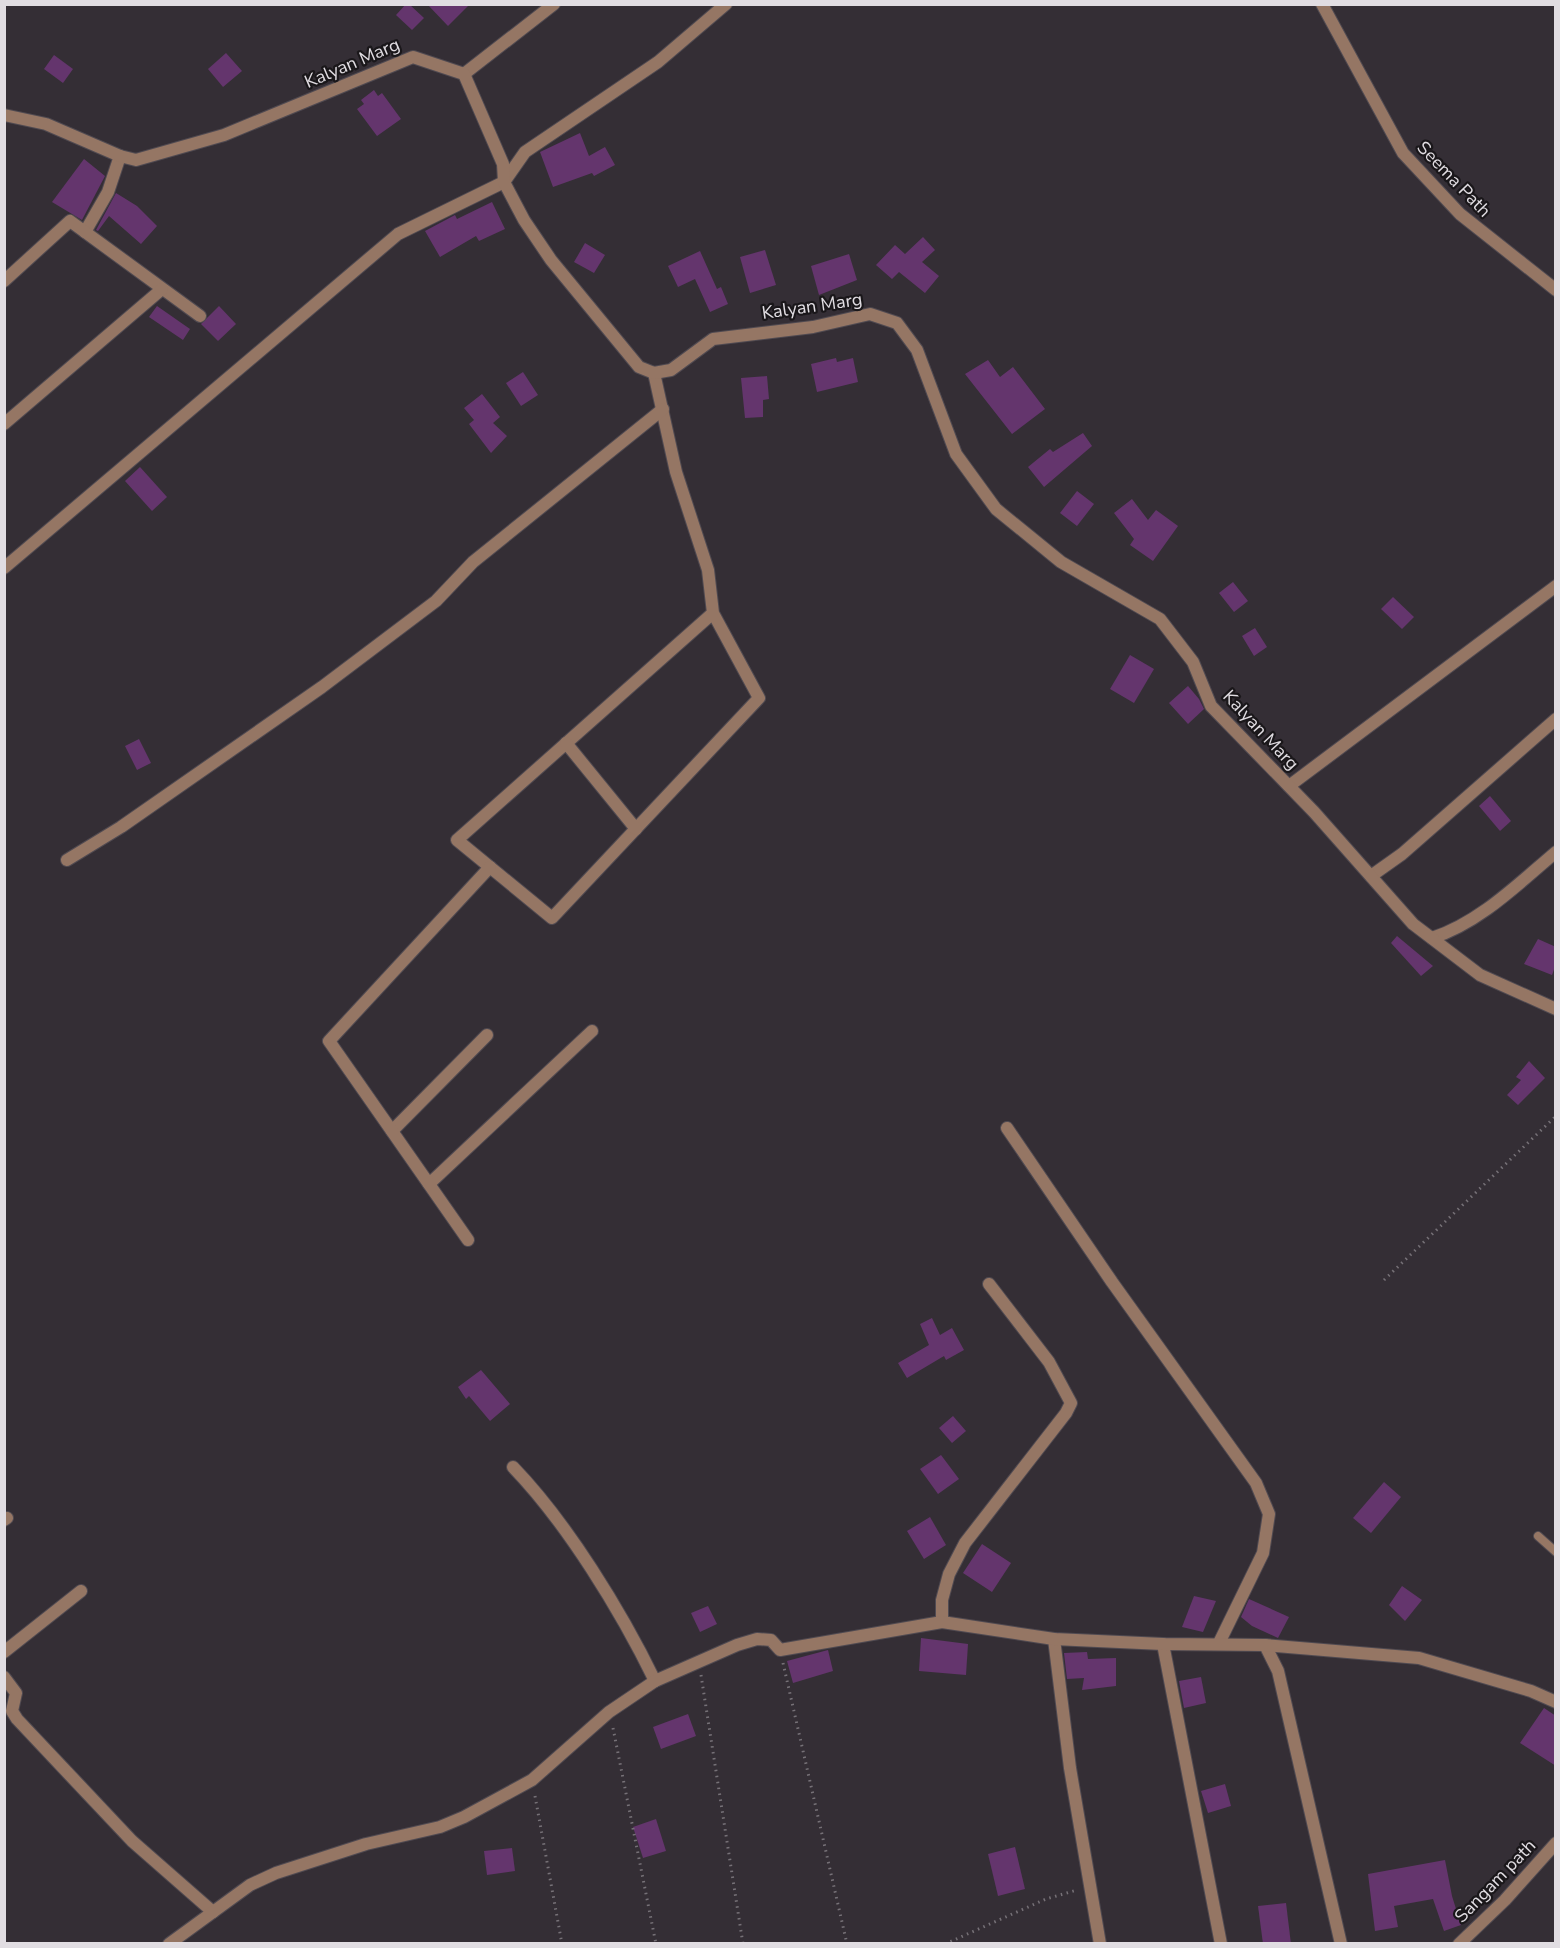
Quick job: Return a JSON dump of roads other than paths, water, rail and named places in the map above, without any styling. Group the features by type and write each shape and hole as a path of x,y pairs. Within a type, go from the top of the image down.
{"street":[{"path":"554,4 464,74 503,164 504,182 551,260 639,367 654,373 676,472 708,570 713,613 759,698 552,918 457,840 713,613"},
{"path":"4,568 398,234 504,182 525,152 658,62 726,4"},
{"name":"Seema Path","path":"1322,4 1403,153 1460,214 1556,290"},
{"name":"Kalyan Marg","path":"4,115 46,124 120,156 136,160 224,135 413,57 464,74"},
{"path":"85,232 108,192 120,156"},
{"path":"4,281 70,221 200,316"},
{"path":"4,424 162,289"},
{"name":"Kalyan Marg","path":"654,373 671,370 713,339 813,327 870,314 897,323 916,350 956,454 996,509 1061,562 1160,619 1193,662 1211,706 1289,786 1413,924 1480,975 1556,1009"},
{"path":"67,860 121,827 312,694 436,601 473,562 663,408"},
{"path":"1289,786 1556,586"},
{"path":"1371,876 1402,854 1556,719"},
{"path":"566,743 636,829"},
{"path":"1432,938 1454,931 1556,852"},
{"path":"468,1240 329,1041 490,867"},
{"path":"429,1184 592,1031"},
{"path":"392,1131 487,1035"},
{"path":"1007,1128 1112,1282 1256,1484 1269,1514 1263,1553 1219,1643"},
{"path":"942,1622 942,1600 949,1574 965,1543 1066,1413 1071,1402 1049,1362 989,1284"},
{"path":"513,1467 534,1489 570,1539 637,1644 656,1682"},
{"path":"4,1652 81,1591"},
{"path":"169,1944 250,1885 276,1873 366,1844 440,1827 464,1817 532,1780 609,1712 656,1682 699,1661 757,1639 771,1640 780,1650 942,1622 1054,1639 1163,1644 1265,1645 1419,1658 1531,1691 1556,1702"},
{"path":"1054,1639 1062,1716 1100,1944"},
{"path":"1163,1644 1221,1944"},
{"path":"1265,1645 1278,1671 1341,1944"},
{"path":"4,1677 16,1693 12,1711 17,1719 132,1841 213,1912"},
{"name":"Sangam path","path":"1460,1944 1505,1900 1556,1843"}],"lane":[{"path":"1538,1536 1556,1552"}]}
